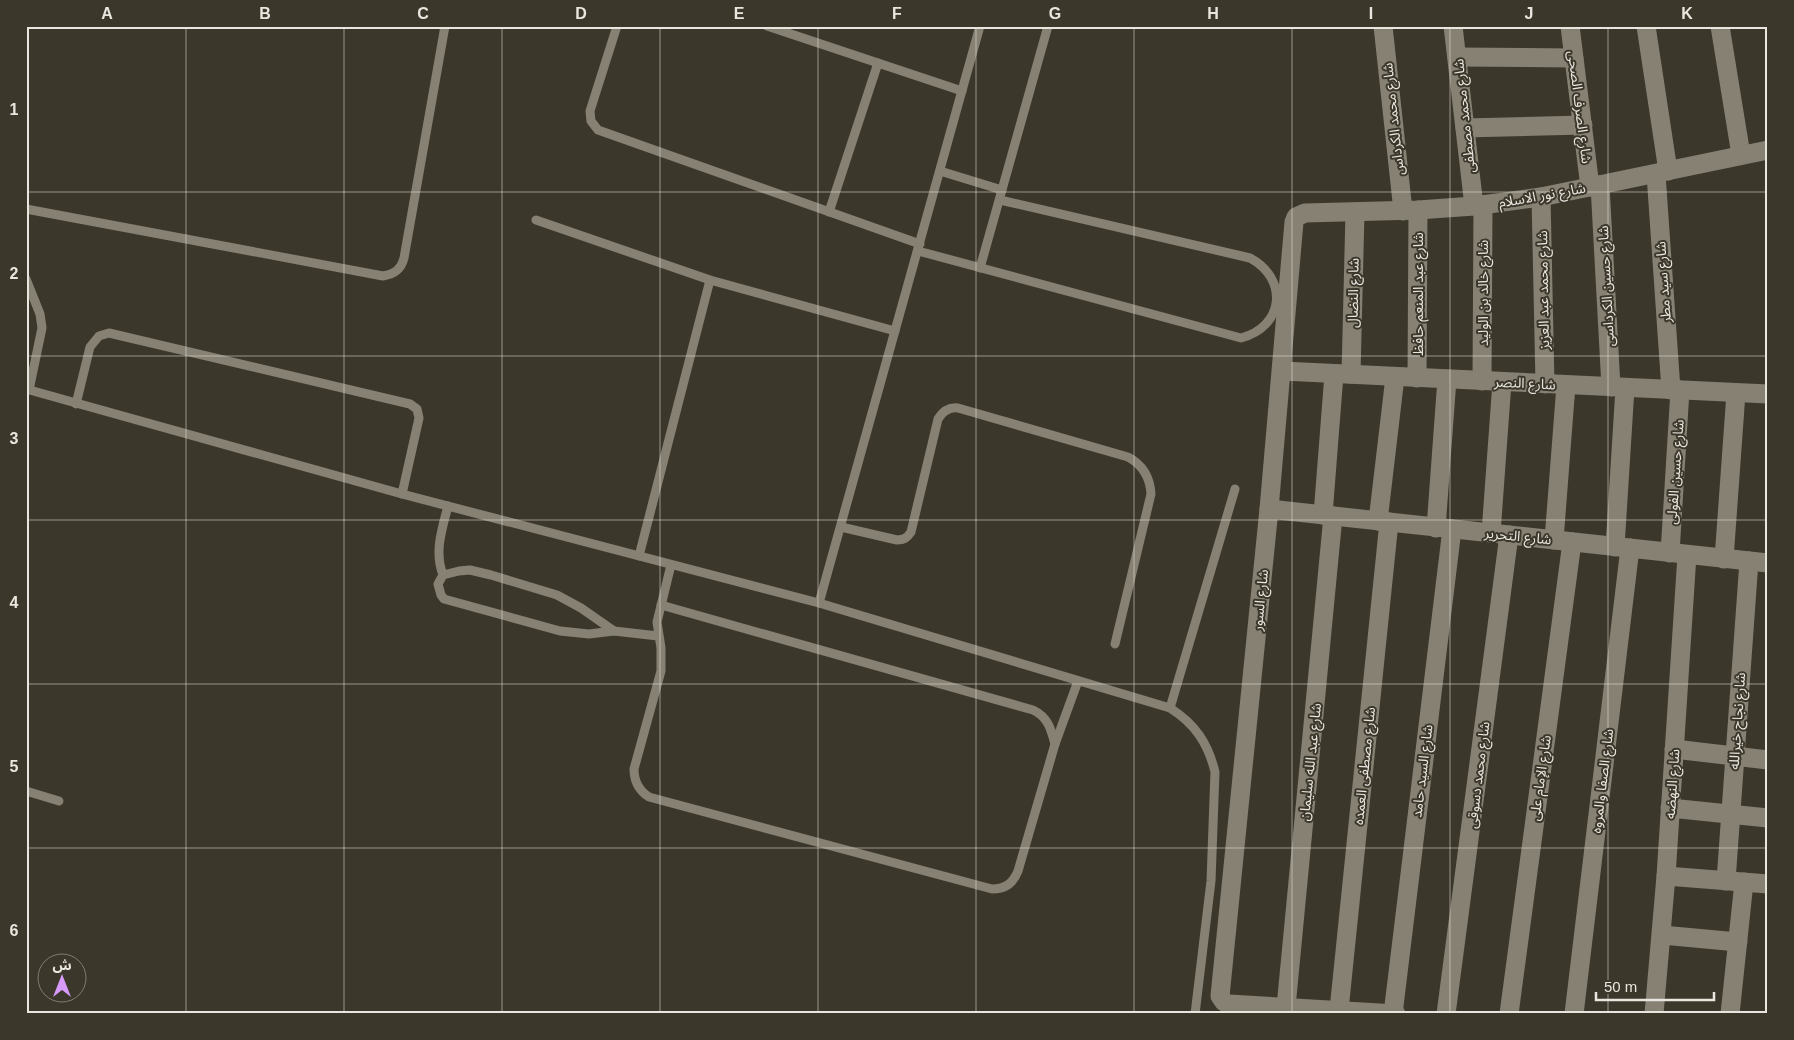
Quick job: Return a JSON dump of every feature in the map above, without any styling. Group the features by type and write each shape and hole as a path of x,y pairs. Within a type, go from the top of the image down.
{"street":[{"name":"شارع محمد الكرداس","path":"1383,26 1411,211"},
{"name":"شارع محمد مصطفى","path":"1453,26 1465,128 1478,206"},
{"name":"شارع الصرف الصحى","path":"1570,26 1583,125 1595,186"},
{"name":"شارع سيد مطر","path":"1646,26 1662,172 1675,390"},
{"path":"1720,26 1741,155"},
{"path":"1457,57 1574,58"},
{"path":"1465,128 1583,125"},
{"name":"شارع نور الاسلام","path":"1313,212 1411,211 1478,206 1541,197 1768,150"},
{"name":"شارع حسين الكرداسى","path":"1595,186 1618,387 1622,548"},
{"name":"شارع محمد عبد العزيز","path":"1541,197 1545,384"},
{"name":"شارع خالد بن الوليد","path":"1478,206 1482,381"},
{"name":"شارع عبد المنعم حافظ","path":"1411,211 1417,378"},
{"name":"شارع السور","path":"1286,1007 1229,1004 1222,1000 1220,991 1269,509 1294,222 1299,215 1305,212 1313,212"},
{"name":"شارع النضال","path":"1328,516 1343,374 1355,212"},
{"name":"شارع النصر","path":"1282,371 1768,394"},
{"name":"شارع مصطفى العمده","path":"1339,1010 1384,522 1395,377"},
{"name":"شارع السيد حامد","path":"1394,1014 1444,528 1447,379"},
{"name":"شارع محمد دسوقى","path":"1446,1014 1500,534 1502,382"},
{"name":"شارع الإمام على","path":"1508,1014 1563,541 1566,385"},
{"name":"شارع حسين الفولى","path":"1675,390 1678,554"},
{"path":"1724,559 1736,393"},
{"name":"شارع التحرير","path":"1269,509 1768,563"},
{"name":"شارع عبد الله سليمان","path":"1286,1007 1328,516"},
{"name":"شارع الصفا والمروه","path":"1574,1014 1622,548"},
{"name":"شارع النهضه","path":"1654,1014 1662,935 1674,749 1678,554"},
{"name":"شارع نجاح خيرالله","path":"1730,1014 1738,942 1731,814 1749,561"},
{"path":"1674,749 1768,760"},
{"path":"1670,808 1768,818"},
{"path":"1666,876 1768,884"},
{"path":"1662,935 1738,942"},
{"path":"1286,1007 1394,1014"}],"lane":[{"path":"26,209 384,276 395,273 404,258 445,26"},
{"path":"617,26 590,110 592,121 598,130 829,212 919,248 980,268 1241,338 1258,332 1265,326 1275,310 1276,292 1270,275 1265,268 1250,258 1000,200"},
{"path":"767,26 962,91"},
{"path":"819,603 980,26"},
{"path":"980,268 1048,26"},
{"path":"829,212 878,63"},
{"path":"940,171 1002,190"},
{"path":"536,220 710,280 895,331"},
{"path":"26,279 40,314 42,328 28,390 402,494 819,603 1170,708 1184,717 1205,741 1215,772 1211,881 1194,1014"},
{"path":"639,556 710,280"},
{"path":"76,404 90,347 99,336 110,333 410,404 417,409 419,418 402,494"},
{"path":"841,527 897,540 909,536 938,419 948,409 958,408 1128,457 1145,472 1151,486 1151,494 1115,644"},
{"path":"1170,708 1235,489"},
{"path":"444,575 440,568 438,551 448,506"},
{"path":"671,565 657,622 661,648 661,671 634,769 634,776 639,788 649,797 992,889 999,889 1012,883 1018,871 1055,744 1078,680"},
{"path":"614,631 581,608 557,595 481,572 459,571 444,575 438,584 440,595 444,599 560,631 589,634 614,631 658,636"},
{"path":"661,606 1033,710 1039,713 1048,723 1055,744"},
{"path":"26,791 60,801"}]}
